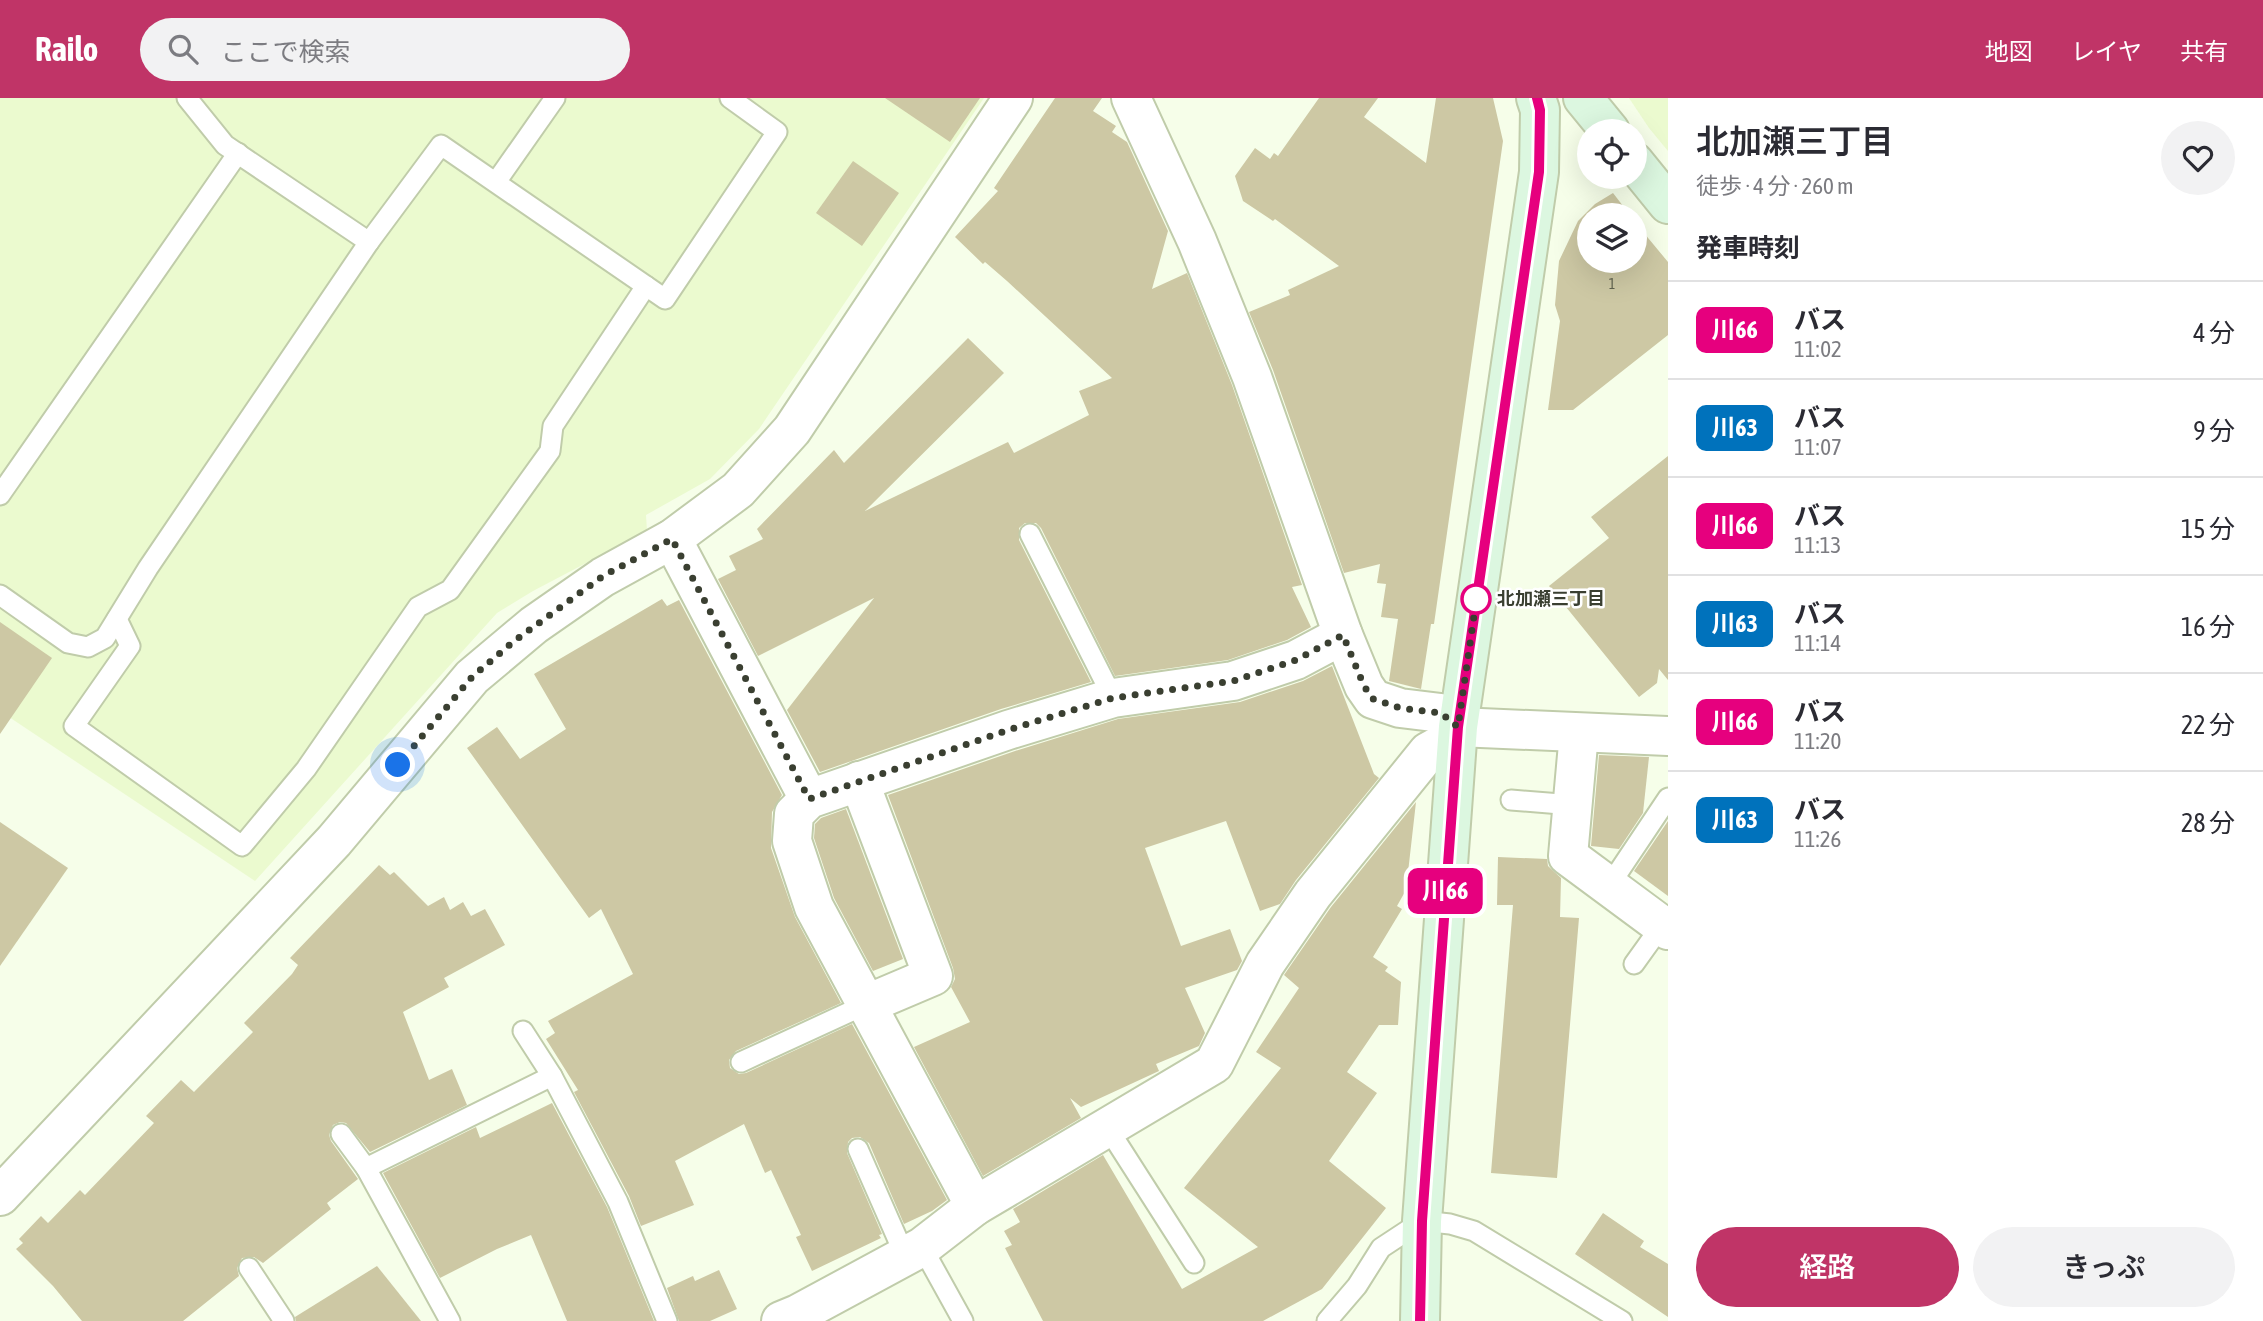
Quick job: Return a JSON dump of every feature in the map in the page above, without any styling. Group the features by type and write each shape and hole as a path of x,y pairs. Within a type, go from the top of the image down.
{"main road":[{"path":"1420,1321 1422,1221 1457,732 1539,172 1540,110 1536,98"},
{"path":"1583,98 1600,119"},
{"path":"1647,178 1668,204"}],"street":[{"path":"0,1196 334,841 472,677 534,625 603,576 672,539 738,490 792,430 1013,98"},
{"path":"1131,98 1197,241 1252,377 1343,635 1364,686 1373,699 1400,708 1441,713 1457,732"},
{"path":"672,539 809,799"},
{"path":"975,1206 814,907 792,841 794,814 809,799 1008,730 1113,698 1233,681 1296,660 1343,635"},
{"path":"781,1321 914,1252 975,1206 1214,1064 1265,964 1313,894 1428,752 1457,732 1668,736"},
{"path":"1580,733 1568,856 1665,927"},
{"path":"859,781 933,976 867,1004"}],"lane":[{"path":"187,98 226,145 369,242"},
{"path":"496,182 555,98"},
{"path":"0,595 68,643 88,647 105,638 163,546 369,242 441,145 665,299 777,132 730,98"},
{"path":"0,495 238,153"},
{"path":"117,619 130,646 74,726 242,846 306,769 418,607 450,590 550,450 553,426 646,286"},
{"path":"1030,534 1113,698"},
{"path":"1609,886 1668,798"},
{"path":"1511,800 1573,805"},
{"path":"1634,964 1665,927"},
{"path":"741,1062 867,1004"},
{"path":"523,1031 552,1076 618,1202 667,1321"},
{"path":"366,1168 552,1076"},
{"path":"1107,1127 1194,1263"},
{"path":"341,1134 366,1168 450,1321"},
{"path":"858,1149 914,1252 963,1321"},
{"path":"1327,1321 1357,1286 1381,1248 1422,1221 1450,1224 1474,1231 1622,1321"},
{"path":"249,1268 284,1321"}],"shaded area":[{"path":"0,98 984,98 759,429 710,479 646,515 647,531 497,613 255,881 0,711"},
{"path":"1629,98 1668,98 1668,151 1647,125 1647,119 1643,119"}],"building":[{"path":"885,98 980,98 950,142"},
{"path":"1055,98 1102,98 1093,111 1116,126 1112,132 1127,142 1168,231 1152,289 1187,273 1232,385 1302,585 1292,587 1311,627 1287,640 1228,660 1115,676 1041,528 1036,523 1025,523 1019,528 1019,540 1091,682 1001,709 820,772 787,710 874,598 758,656 718,579 736,570 729,556 763,539 757,529 834,450 844,463 968,338 1004,373 865,511 1008,442 1014,453 1089,415 1079,391 1112,378 955,237 998,191 994,188"},
{"path":"1319,98 1378,98 1364,117 1426,163 1436,98 1493,98 1503,141 1434,624 1431,624 1421,689 1389,681 1398,619 1381,617 1386,584 1377,583 1380,564 1344,573 1273,370 1249,312 1290,295 1288,290 1339,266 1275,219 1273,221 1243,201 1235,176 1255,148 1270,159 1274,153 1278,156"},
{"path":"853,161 899,193 862,246 816,213"},
{"path":"1613,193 1621,203 1597,203"},
{"path":"1577,223 1577,273 1647,273 1647,237 1668,262 1668,335 1573,410 1548,410 1560,321 1555,305 1559,261"},
{"path":"1668,456 1668,680 1659,669 1657,683 1639,697 1549,586 1609,538 1591,517"},
{"path":"662,599 667,606 679,600 782,795 772,812 771,848 795,917 841,1003 736,1051 729,1060 730,1068 739,1074 746,1073 852,1024 947,1200 932,1211 904,1224 869,1143 860,1137 852,1138 848,1142 847,1153 882,1234 879,1235 881,1238 812,1271 796,1237 801,1235 771,1170 765,1173 744,1124 675,1161 694,1205 641,1226 629,1196 574,1092 578,1090 546,1039 555,1033 548,1021 633,974 601,909 589,918 467,748 497,727 520,759 566,729 534,674"},
{"path":"0,622 52,658 0,734"},
{"path":"1332,666 1374,774 1379,778 1296,880 1280,904 1260,911 1226,821 1145,848 1181,946 1230,929 1242,961 1237,970 1185,988 1205,1033 1199,1046 1156,1064 1159,1071 1081,1107 1070,1098 1081,1118 983,1176 914,1047 970,1022 951,987 955,979 953,968 888,795 1118,719 1240,702 1303,681"},
{"path":"1599,755 1649,757 1643,813 1619,849 1591,846"},
{"path":"1416,802 1406,890 1397,906 1402,909 1373,957 1388,967 1385,971 1401,982 1398,1025 1379,1025 1347,1072 1377,1093 1329,1161 1386,1208 1322,1289 1263,1321 1043,1321 1005,1248 1012,1245 1004,1231 1020,1222 1013,1209 1103,1155 1182,1289 1258,1247 1184,1188 1281,1068 1256,1052 1299,988 1284,975 1331,907"},
{"path":"846,809 903,959 873,971 834,898 814,838 815,824 821,818"},
{"path":"1668,821 1668,896 1634,871"},
{"path":"0,822 68,868 0,966"},
{"path":"1498,857 1547,859 1548,866 1561,878 1560,917 1579,918 1557,1178 1491,1173 1513,905 1497,905"},
{"path":"379,865 390,875 394,872 428,906 444,897 450,910 463,902 471,916 485,909 505,945 444,978 449,987 403,1012 429,1080 452,1069 467,1105 370,1152 346,1123 333,1125 329,1135 331,1141 358,1179 327,1203 331,1209 263,1263 254,1257 242,1258 237,1268 239,1276 183,1321 82,1321 53,1286 16,1249 23,1243 19,1239 41,1216 48,1223 80,1190 85,1195 154,1123 146,1116 181,1080 194,1092 253,1032 244,1023 292,974 298,965 290,958"},
{"path":"552,1103 607,1207 654,1321 567,1321 531,1235 440,1278 383,1173 476,1127 480,1138"},
{"path":"1603,1213 1644,1241 1640,1247 1668,1264 1668,1317 1575,1254"},
{"path":"377,1266 421,1321 296,1321 295,1317"},
{"path":"719,1270 737,1309 710,1321 679,1321 667,1288 693,1276 695,1281"}],"bus line":[{"name":"川66","path":"1420,1321 1422,1221 1457,736 1539,172 1540,110 1537,98"}],"place":[{"name":"北加瀬三丁目","path":"1476,599"}],"route":[{"path":"398,765 472,677 513,642 603,576 672,539 809,799 1008,730 1113,698 1233,681 1296,660 1343,635 1364,686 1373,699 1400,708 1441,713 1458,727 1477,595 1476,599"}]}
